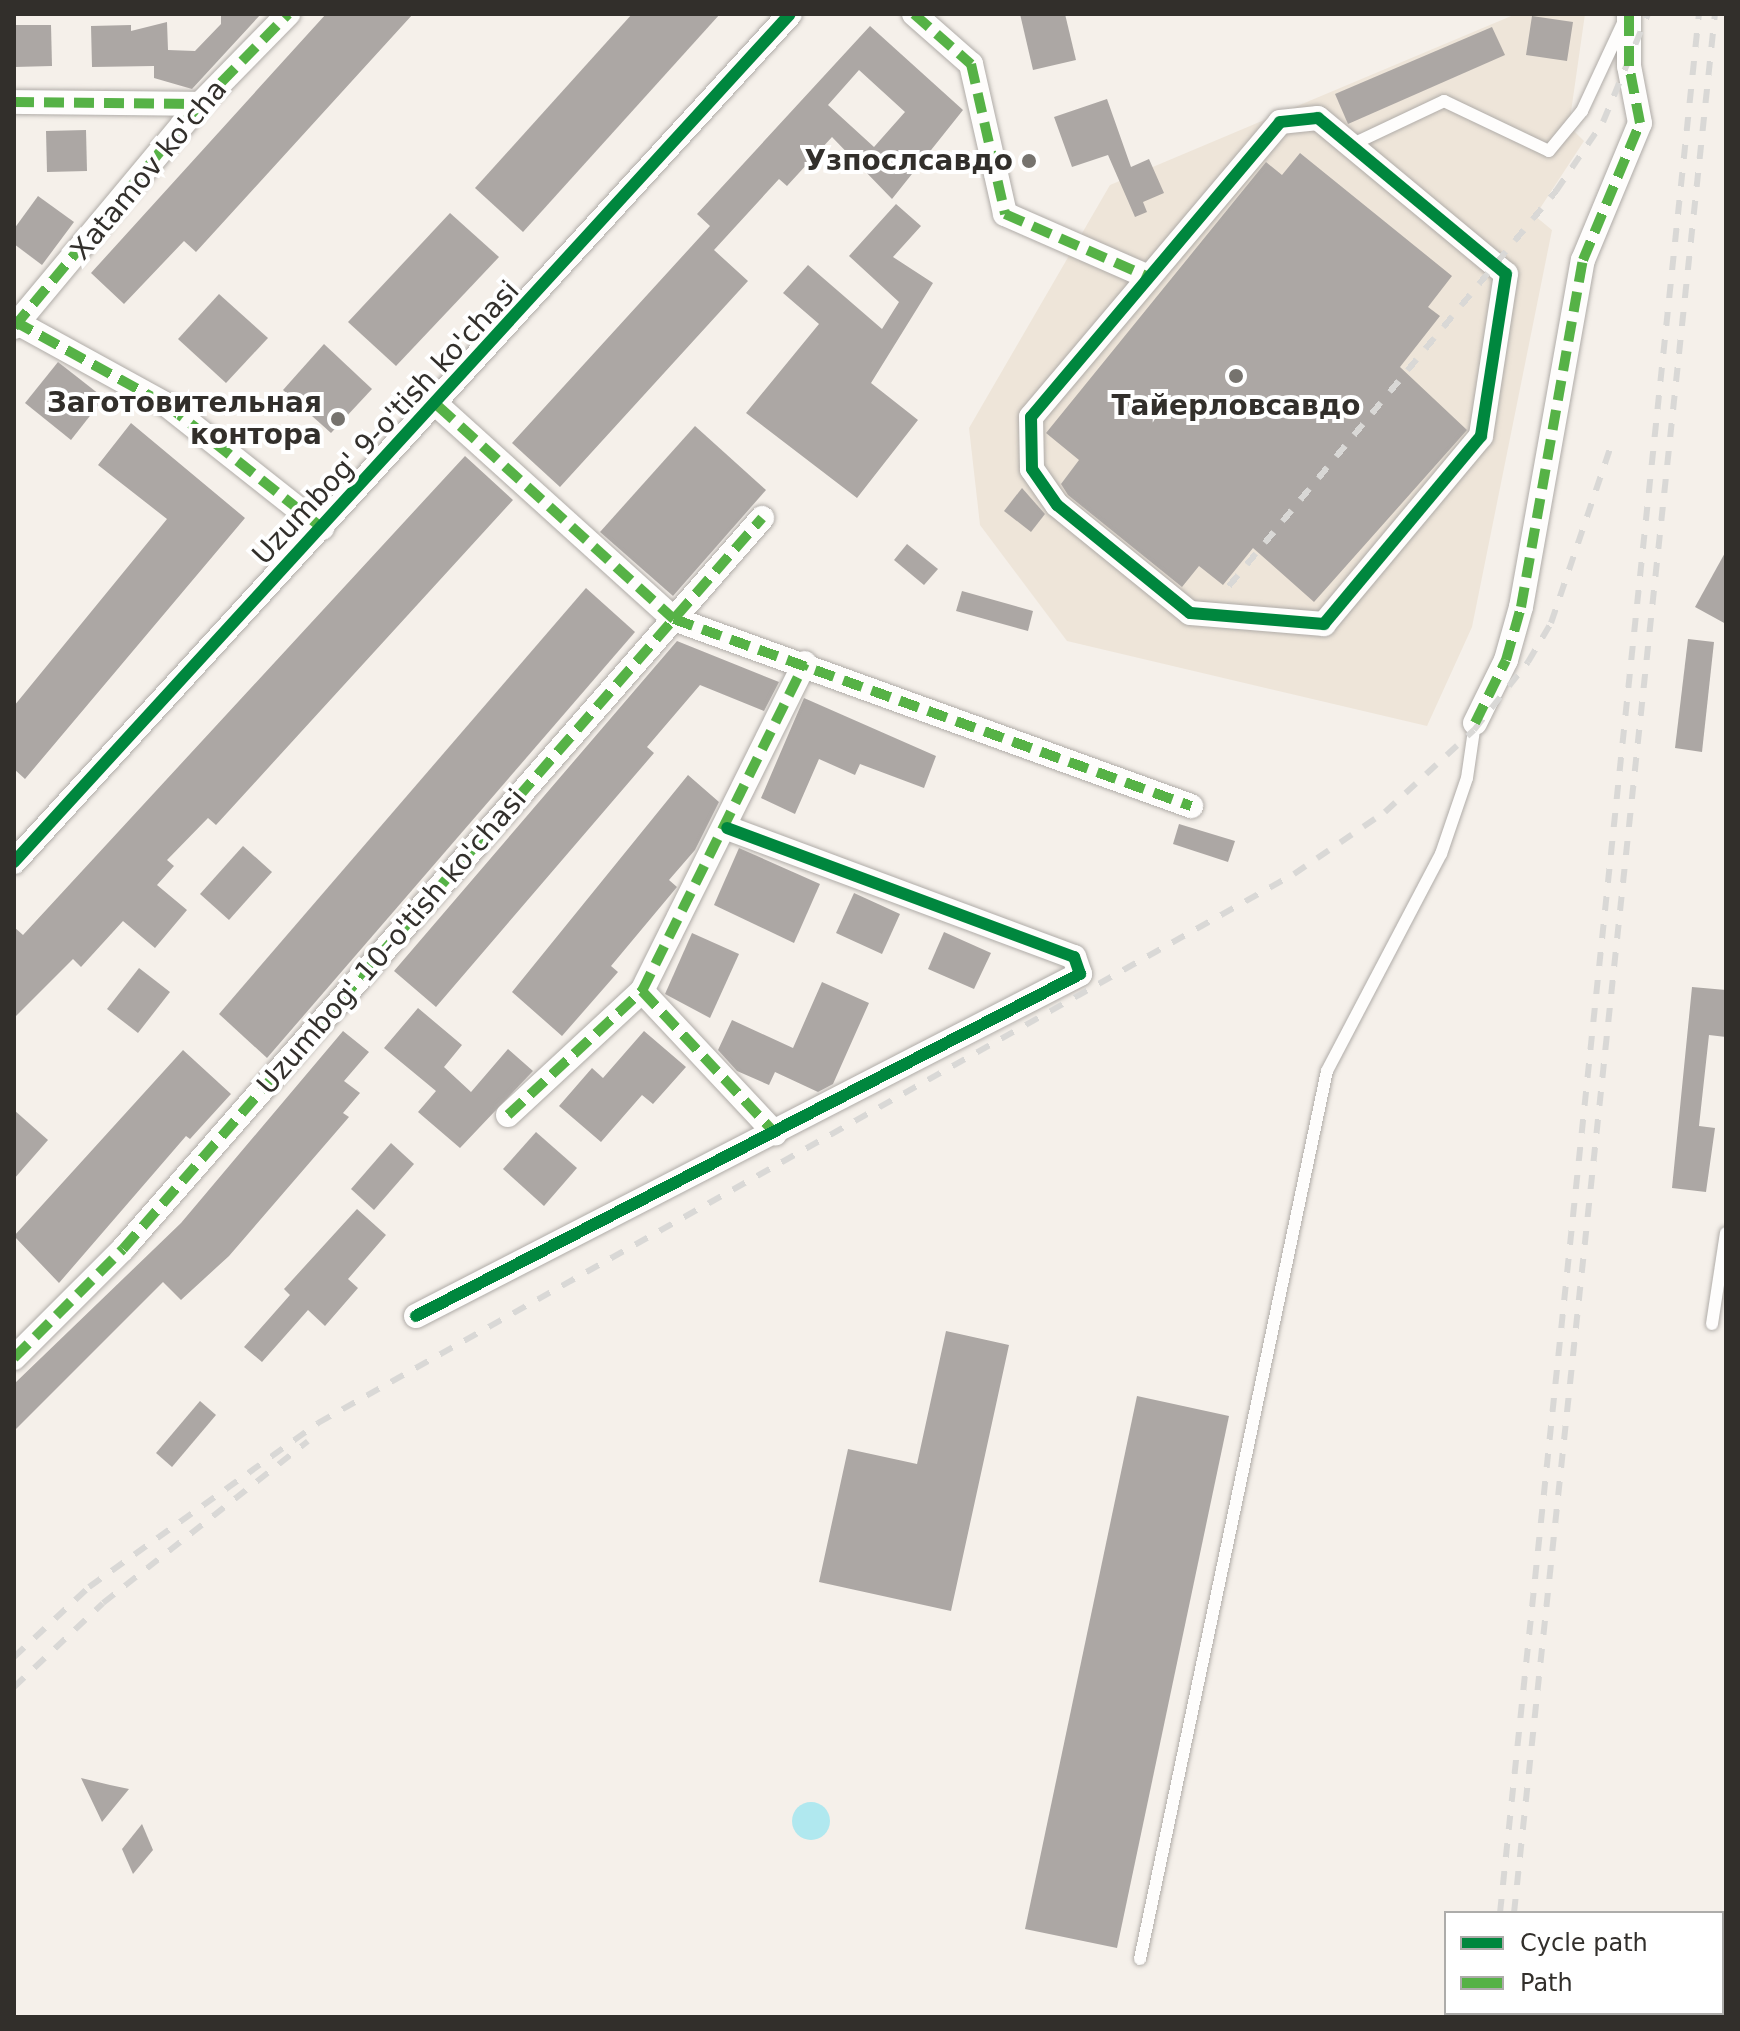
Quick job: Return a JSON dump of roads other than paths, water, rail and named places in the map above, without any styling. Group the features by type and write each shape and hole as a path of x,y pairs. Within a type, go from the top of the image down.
{"street":[{"name":"Xatamov ko'cha","path":"17,324 200,104 288,14"},
{"name":"Uzumbog' 9-o'tish ko'chasi","path":"14,862 438,406 790,14"},
{"path":"914,14 971,64 1005,214 1146,276"},
{"path":"1475,723 1506,660 1521,607 1583,260 1640,123 1629,66 1628,14"},
{"path":"14,102 200,104"},
{"path":"1318,118 1506,274 1481,436 1324,624 1190,613 1057,505 1032,469 1031,417 1146,276 1280,122 1318,118"},
{"path":"17,324 167,405 322,528"},
{"path":"438,406 674,619 805,663 1191,806"},
{"name":"Uzumbog' 10-o'tish ko'chasi","path":"14,1358 123,1249 762,518"},
{"path":"508,1115 642,991 727,828 805,663"},
{"path":"416,1316 1073,979 1082,967 1074,957 727,828"},
{"path":"642,991 775,1133"}],"lane":[{"path":"1351,145 1444,101 1549,151 1582,111 1628,14"},
{"path":"1140,1959 1327,1071 1441,854 1467,778 1475,723"},
{"path":"1712,1324 1726,1233"}],"water":[{"path":"811,1802 825,1807 830,1821 825,1835 811,1840 797,1835 792,1821 797,1807"}],"railway":[{"path":"1229,586 1556,191 1603,122 1648,14"},
{"path":"1500,1911 1699,14"},
{"path":"1514,1911 1715,14"},
{"path":"14,1657 89,1587 318,1423 1294,874 1385,812 1474,730 1528,662 1551,623 1613,440"},
{"path":"14,1687 103,1603 308,1441"}],"place":[{"name":"Узпослсавдо","path":"1029,161"},
{"name":"Тайерловсавдо","path":"1236,376"},
{"name":"Заготовительная контора","path":"338,419"}]}
